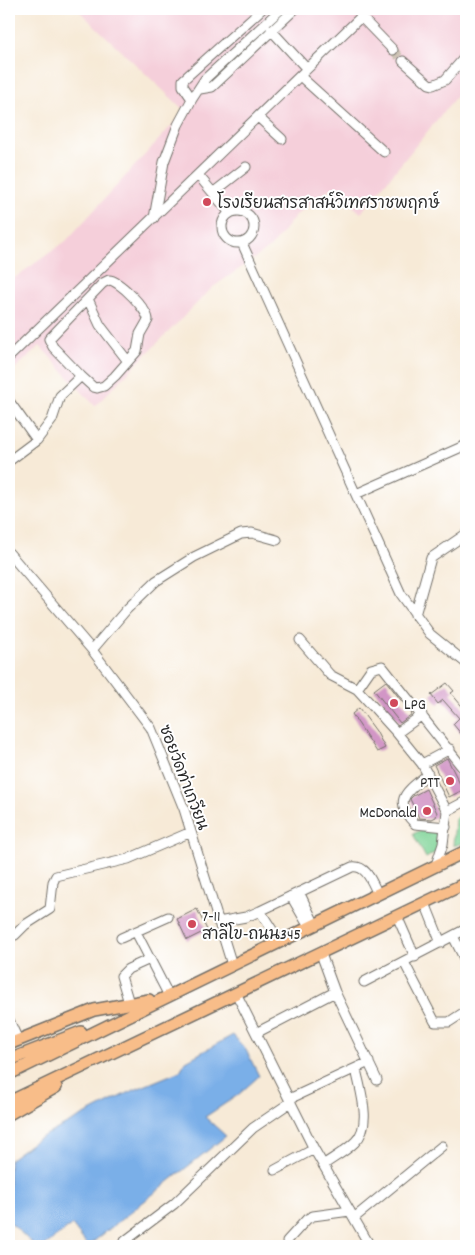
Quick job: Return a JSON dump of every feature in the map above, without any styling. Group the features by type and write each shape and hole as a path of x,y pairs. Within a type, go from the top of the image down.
{"main road":[{"path":"9,1074 466,851"},
{"path":"9,1102 466,883"},
{"path":"14,1042 94,1010 165,997"},
{"path":"9,1060 64,1037 114,1022"},
{"path":"9,1114 110,1053"}],"street":[{"path":"192,99 183,86 183,80 262,9"},
{"path":"154,218 164,162 178,126 192,99 205,79 281,9"},
{"path":"200,89 212,87 295,9"},
{"path":"9,357 369,9"},
{"path":"361,17 393,50"},
{"path":"272,30 304,72 384,152"},
{"path":"403,60 433,86 445,80 464,58"},
{"path":"258,117 282,139"},
{"path":"214,192 246,167"},
{"path":"198,175 229,212"},
{"path":"239,210 248,213 254,221 254,230 250,239 242,243 232,243 224,237 221,228 223,219 229,212 239,210"},
{"path":"242,243 401,594 430,634 466,662"},
{"path":"112,280 146,311 148,320 140,334 137,351 104,386 93,387 53,347 49,339 88,299 103,283 112,280"},
{"path":"88,299 100,325 128,360"},
{"path":"9,461 37,440 52,420 60,396 81,376"},
{"path":"9,400 37,440"},
{"path":"356,494 466,445"},
{"path":"92,650 127,609 156,581 186,561 241,534 252,533 277,540"},
{"path":"416,615 431,558 466,534"},
{"name":"ซอยวัดท่าเกวียน","path":"9,553 92,650 151,728 184,809 232,965"},
{"path":"300,640 330,675 357,689 422,764 447,811 444,844 436,865"},
{"path":"357,689 372,669 382,666 450,749 466,772"},
{"path":"397,733 422,715"},
{"path":"422,764 450,749"},
{"path":"428,774 406,793 402,798 403,805 415,824 446,827"},
{"path":"447,811 466,801"},
{"path":"16,936 25,925 50,909 53,882 56,876 128,859 191,832"},
{"path":"218,922 260,911 357,866 365,870 378,894"},
{"path":"295,894 312,926"},
{"path":"425,903 441,943"},
{"path":"260,911 280,942"},
{"path":"397,916 415,956"},
{"path":"121,938 168,917"},
{"path":"364,982 466,930"},
{"path":"136,932 150,959 165,997"},
{"path":"453,936 466,962"},
{"path":"321,954 335,992 377,1080"},
{"path":"129,1003 121,976 128,969 150,959"},
{"path":"404,962 435,1022 448,1022 466,1011"},
{"path":"256,1033 335,992"},
{"path":"237,994 314,1149 370,1246"},
{"path":"9,1020 14,1042"},
{"path":"125,1241 174,1204 253,1128 290,1100 369,1062"},
{"path":"323,1165 356,1141 360,1134 363,1123 363,1107 356,1069"},
{"path":"287,1241 313,1216 352,1215 442,1146"},
{"path":"274,1170 314,1149"}],"shaded area":[{"name":"โรงเรียนสารสาสน์วิเทศราชพฤกษ์","path":"77,9 466,9 466,81 462,89 361,213 331,188 295,216 271,247 213,287 95,406 40,346 9,374 9,282 66,241 185,111"}],"green space":[{"path":"466,809 466,842 453,846 455,819"},
{"path":"421,830 429,830 440,835 439,850 426,858 413,834"}],"water":[{"path":"233,1035 246,1050 259,1076 238,1095 205,1117 226,1136 88,1246 72,1225 44,1246 35,1246 9,1221 9,1160 36,1140 127,1093 180,1071 186,1061"}],"building":[{"name":"LPG","path":"386,681 412,714 400,723 374,690"},
{"path":"447,683 454,691 451,693 466,711 466,740 453,724 459,718 443,700 438,704 431,695"},
{"path":"359,708 376,731 385,748 377,752 352,714"},
{"path":"447,758 463,790 449,797 434,765"},
{"path":"426,789 437,813 436,817 432,819 419,818 410,799"},
{"name":"7-11 สาลีโข-ถนน345","path":"197,909 207,930 187,940 177,919"}],"tunnel":[{"path":"393,50 403,61"}],"place":[{"name":"โรงเรียนสารสาสน์วิเทศราชพฤกษ์","path":"207,202"},
{"name":"LPG","path":"394,703"},
{"name":"PTT","path":"450,781"},
{"name":"McDonald","path":"427,811"},
{"name":"7-11 สาลีโข-ถนน345","path":"192,924"}]}
